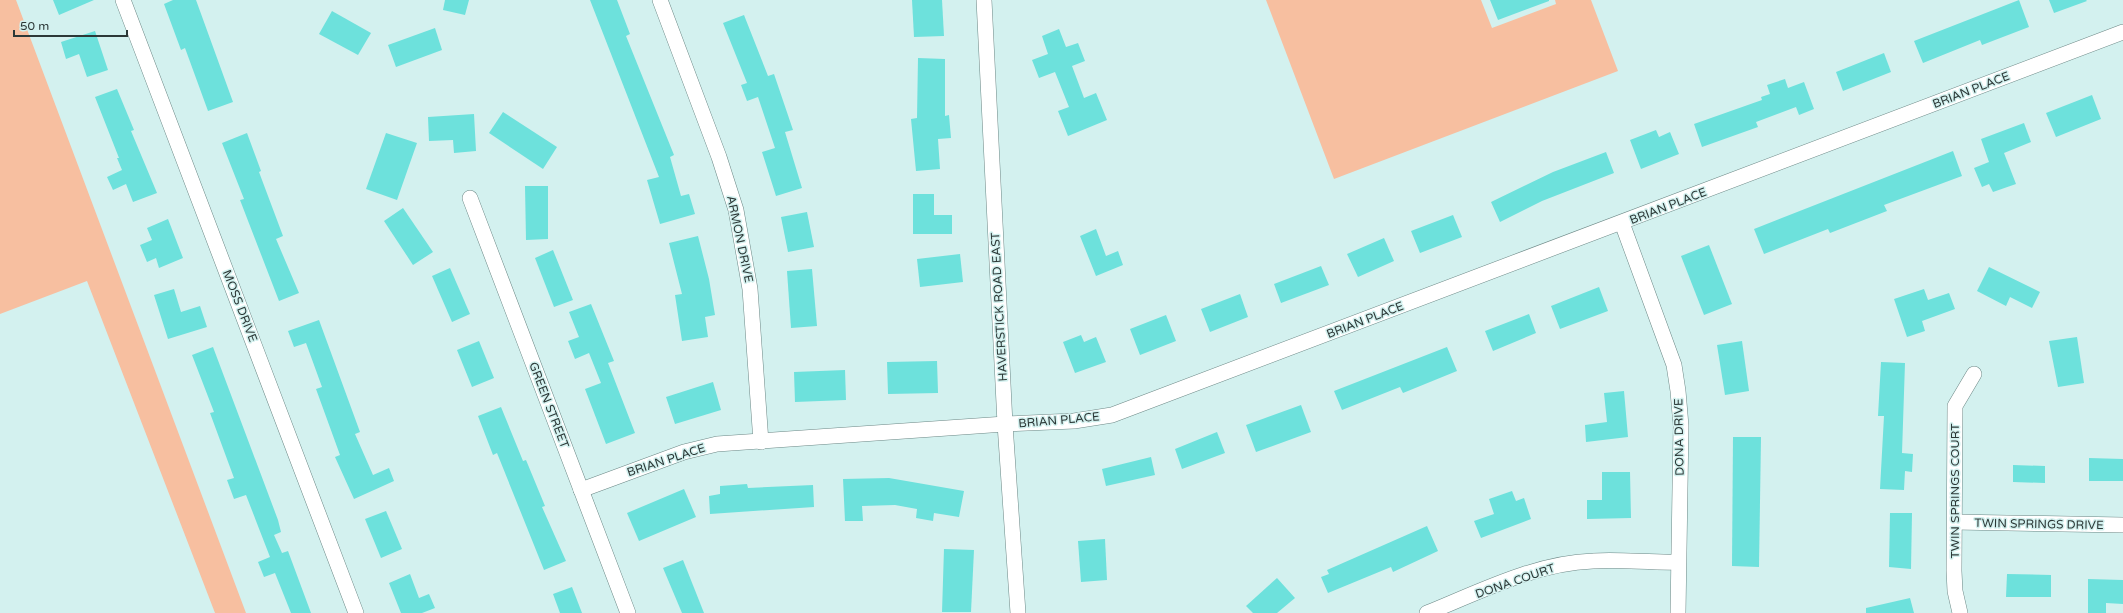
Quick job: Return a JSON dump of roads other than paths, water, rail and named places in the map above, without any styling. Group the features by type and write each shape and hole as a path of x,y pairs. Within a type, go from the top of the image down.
{"street":[{"name":"MOSS DRIVE","path":"123,0 356,613"},
{"name":"ARMON DRIVE","path":"660,0 719,157 736,210 750,289 761,442"},
{"name":"HAVERSTICK ROAD EAST","path":"984,0 1005,424 1018,613"},
{"name":"BRIAN PLACE","path":"581,490 684,452 717,444 1005,424 1074,421 1112,415 2123,32"},
{"name":"GREEN STREET","path":"470,198 628,613"},
{"name":"DONA DRIVE","path":"1622,223 1674,365 1677,385 1681,426 1678,613"},
{"name":"TWIN SPRINGS COURT","path":"1960,613 1955,591 1955,406 1974,374"},
{"name":"TWIN SPRINGS DRIVE","path":"1954,522 2123,525"},
{"name":"DONA COURT","path":"1427,613 1529,573 1560,565 1592,561 1678,562"}]}
